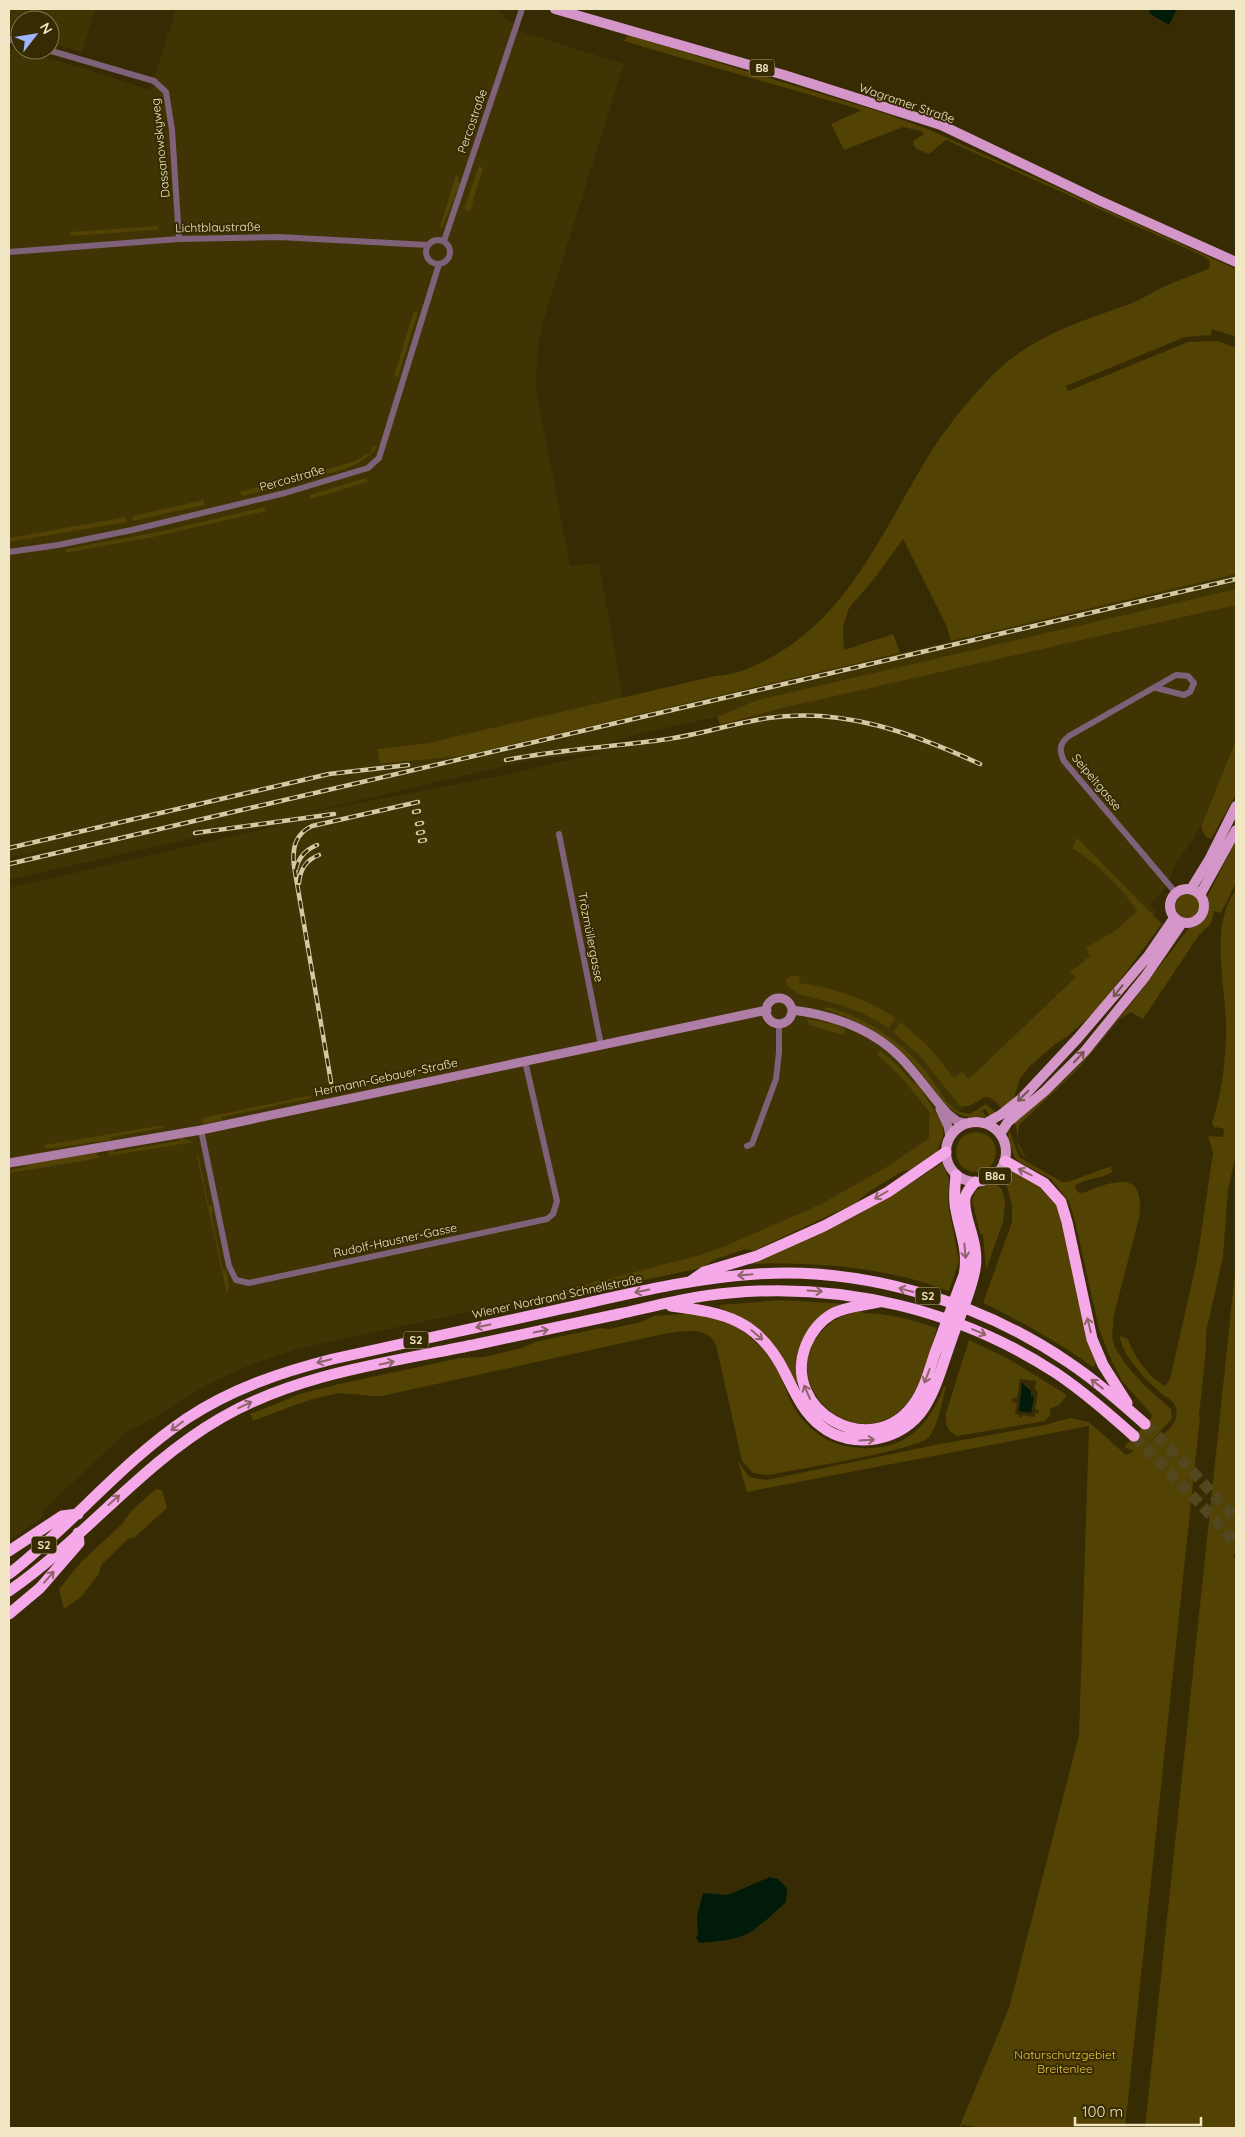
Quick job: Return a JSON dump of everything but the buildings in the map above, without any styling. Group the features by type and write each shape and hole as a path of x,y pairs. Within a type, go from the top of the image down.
{"highway":[{"path":"690,1282 704,1272 757,1256 824,1226 888,1192 946,1152"},
{"path":"1005,1160 1044,1183 1061,1202 1092,1339 1106,1370 1135,1415"},
{"path":"956,1175 955,1209 966,1255 962,1295"},
{"path":"883,1301 847,1308 832,1315 812,1334 803,1353 801,1372 808,1397 821,1414 851,1429 872,1430 892,1423 913,1406 921,1391 948,1332 962,1295 973,1278 976,1255 965,1200 968,1191 975,1182"},
{"name":"Wiener Nordrand Schnellstraße","path":"9,1574 78,1514 133,1462 186,1420 224,1397 255,1383 333,1358 690,1282 750,1274 797,1274 862,1280 927,1296 987,1317 1043,1346 1088,1376 1145,1424"},
{"name":"S2","path":"9,1592 176,1447 223,1416 272,1394 349,1372 662,1304 717,1294 759,1290 820,1292 883,1301 944,1318 981,1332 1035,1360 1080,1390 1134,1436"},
{"path":"662,1304 710,1311 745,1325 765,1342 775,1354 801,1404 816,1422 835,1434 860,1440 870,1440 890,1435 917,1417 934,1388 948,1332"},
{"path":"9,1551 62,1516 78,1514"},
{"path":"9,1614 40,1588 79,1542 78,1533"}],"main road":[{"name":"Wagramer Straße","path":"555,9 784,75 941,125 1098,200 1236,262"},
{"path":"1196,892 1210,858 1236,806"},
{"path":"1196,892 1236,830"},
{"path":"1183,889 1196,892 1204,905 1201,915 1193,922 1178,920 1170,908 1170,902 1176,893 1183,889"},
{"path":"986,1123 1002,1114 1022,1098 1072,1045 1178,920"},
{"path":"956,1175 951,1168 946,1152 950,1137 957,1128 976,1122 986,1123 1000,1134 1008,1122 1045,1092 1085,1051 1145,977 1178,920"},
{"name":"B8a","path":"956,1175 965,1180 982,1182 996,1175 1005,1160 1006,1151 1000,1134"}],"street":[{"name":"Percostraße","path":"444,242 522,9"},
{"name":"Dassanowskyweg","path":"60,54 154,81 166,92 172,130 179,238"},
{"name":"Lichtblaustraße","path":"9,252 179,238 279,237 428,245"},
{"path":"434,241 444,242 449,246 450,255 447,261 439,264 430,261 427,257 428,245 434,241"},
{"name":"Percostraße","path":"9,552 58,545 132,530 285,493 368,468 380,458 439,264"},
{"name":"Seipeltgasse","path":"1156,688 1184,695 1190,692 1194,683 1188,676 1179,674 1069,736 1061,744 1060,750 1064,761 1176,893"},
{"name":"Trözmüllergasse","path":"559,834 601,1045"},
{"name":"Hermann-Gebauer-Straße","path":"9,1163 201,1130 767,1010 770,1002 778,998 787,1001 792,1010 834,1018 852,1024 881,1041 900,1056 936,1102 957,1121 965,1124"},
{"path":"767,1010 769,1019 783,1024 790,1018 792,1010"},
{"path":"747,1146 752,1144 776,1079 780,1052 779,1024"},
{"name":"Rudolf-Hausner-Gasse","path":"201,1130 229,1266 236,1280 249,1283 547,1219 554,1214 557,1201 525,1061"},
{"name":"Hermann-Gebauer-Straße","path":"936,1102 948,1126 950,1137"}],"shaded area":[{"path":"9,9 95,9 82,52 60,46 60,10 10,10 9,31"},
{"path":"176,9 496,9 522,32 624,64 542,325 537,355 536,389 570,566 599,563 623,698 428,743 377,749 380,764 462,756 1236,574 1236,589 757,700 717,717 611,742 612,750 715,727 787,707 1236,605 1236,740 1205,818 1194,838 1176,863 1166,887 1150,905 1157,912 979,1093 929,1138 890,1165 821,1204 725,1246 697,1256 532,1298 297,1349 245,1367 207,1385 156,1417 127,1432 41,1512 44,1516 9,1541 9,888 277,826 210,834 9,880 9,860 76,844 9,858 9,48 10,60 53,60 150,90","holes":["604,752 495,777 305,813 530,760"]},
{"path":"1151,9 1177,9 1169,25 1149,13"},
{"path":"1022,1383 1031,1391 1031,1396 1034,1397 1031,1413 1019,1411"},
{"path":"770,1877 778,1879 787,1888 786,1902 760,1925 743,1936 729,1940 699,1943 696,1937 698,1935 697,1916 703,1893 728,1895"}],"green space":[{"path":"628,35 884,113 930,130 1236,269 1236,337 1212,329 1211,335 1185,337 1066,386 1068,391 1188,342 1217,341 1236,348 1236,574 951,641 947,627 903,539 874,579 849,608 843,626 844,650 893,634 900,653 462,756 380,764 377,749 428,743 730,674 752,667 772,657 801,638 847,590 866,563 934,447 964,406 999,369 1013,357 1061,330 1134,302 1161,288 1210,268 1209,260 1203,256 946,140 929,154 917,149 913,145 914,140 924,134 921,131 903,127 844,150 831,124 862,110 624,41"},
{"path":"479,166 483,168 470,211 464,209"},
{"path":"456,175 459,177 458,182 460,184 442,228 440,227"},
{"path":"158,226 158,230 71,236 70,232"},
{"path":"414,311 418,312 398,377 394,376"},
{"path":"373,445 377,447 363,460 354,465 336,472 307,479 306,475 355,461 371,452"},
{"path":"300,477 301,481 243,496 238,492"},
{"path":"366,478 368,482 310,499 309,495"},
{"path":"204,500 204,505 133,521 132,516"},
{"path":"264,507 266,511 153,537 64,553 67,549 163,531"},
{"path":"126,517 127,522 9,542 9,538"},
{"path":"1236,589 1236,605 787,707 720,725 717,717 757,700"},
{"path":"1236,740 1236,794 1211,839 1206,837 1201,827"},
{"path":"1077,838 1162,924 1099,1008 1029,1067 1020,1079 1013,1100 1002,1109 995,1101 985,1097 973,1104 960,1106 921,1057 893,1032 901,1022 930,1048 954,1078 962,1072 969,1079 1076,977 1070,972 1090,956 1086,948 1116,930 1137,911 1108,876 1072,848"},
{"path":"1236,840 1236,883 1221,913 1214,911 1211,923 1199,935 1143,1019 1131,1012 1120,1019 1077,1070 1019,1125 1017,1140 1017,1130 1014,1122 1074,1071 1125,1011 1189,928 1199,923 1205,917 1208,908 1207,897"},
{"name":"Naturschutzgebiet Breitenlee","path":"1236,890 1236,1154 1228,1190 1223,1257 1206,1332 1200,1417 1125,2128 983,2128 963,2125 959,2128 1009,2008 1079,1735 1089,1426 747,1492 738,1461 749,1477 766,1480 935,1445 1045,1425 1070,1418 1089,1422 1126,1455 1134,1451 1124,1447 1153,1416 1122,1381 1109,1355 1099,1329 1069,1202 1051,1179 1019,1162 1014,1157 1008,1137 1009,1129 1019,1157 1062,1182 1068,1182 1111,1166 1112,1172 1076,1185 1075,1188 1079,1193 1119,1182 1126,1182 1137,1189 1140,1206 1139,1218 1114,1315 1112,1337 1115,1348 1127,1366 1146,1387 1171,1409 1172,1419 1151,1441 1168,1430 1175,1420 1177,1414 1176,1407 1170,1399 1156,1389 1136,1368 1125,1351 1120,1336 1128,1339 1142,1365 1153,1378 1165,1386 1170,1379 1197,1260 1213,1153 1208,1136 1223,1137 1224,1129 1216,1127 1215,1129 1212,1123 1221,1090 1226,1045 1221,940 1223,921 1228,905"},
{"path":"1187,894 1196,897 1199,906 1196,915 1187,918 1178,915 1175,906 1178,897"},
{"path":"791,976 800,976 799,983 837,991 861,999 895,1018 889,1028 862,1013 841,1005 798,994 786,985 786,979"},
{"path":"827,1007 855,1017 894,1040 916,1060 957,1111 970,1114 986,1104 996,1113 990,1117 985,1109 982,1111 987,1117 967,1117 956,1113 941,1099 912,1062 897,1048 868,1028 847,1017 824,1009"},
{"path":"807,1019 833,1024 846,1029 843,1035 809,1025"},
{"path":"880,1050 914,1084 917,1083 943,1125 943,1136 937,1152 910,1170 903,1171 870,1191 854,1204 753,1251 746,1249 716,1259 701,1268 626,1284 616,1283 533,1304 532,1298 697,1256 725,1246 821,1204 890,1165 929,1138 929,1116 931,1114 901,1077 877,1054"},
{"path":"312,1095 311,1098 222,1117 222,1120 203,1124 202,1118"},
{"path":"164,1125 163,1128 111,1137 111,1140 45,1149 44,1145"},
{"path":"980,1132 987,1135 993,1141 996,1152 995,1160 987,1169 980,1172 972,1172 965,1169 957,1160 956,1148 959,1141 968,1133"},
{"path":"181,1138 194,1142 108,1156 110,1150 115,1152 179,1141"},
{"path":"1017,1142 1026,1158 1021,1153"},
{"path":"96,1153 100,1158 9,1173 9,1170 25,1167 25,1164"},
{"path":"198,1154 209,1206 212,1206 213,1212 211,1213 223,1270 226,1270 229,1285 227,1294 197,1157"},
{"path":"942,1163 949,1179 948,1203 959,1261 949,1291 901,1276 876,1271 825,1265 749,1264 891,1196"},
{"path":"1008,1170 1040,1185 1058,1205 1096,1363 1093,1367 1040,1333 983,1303 1012,1222 1012,1205 1004,1176"},
{"path":"994,1183 1002,1189 1005,1203 1003,1222 986,1270 983,1235 980,1233 972,1200 976,1190"},
{"name":"Naturschutzgebiet Breitenlee","path":"1236,1263 1236,1552 1233,1556 1236,1560 1236,2128 1145,2128"},
{"path":"781,1300 845,1304 817,1321 799,1382 795,1383 746,1320 720,1308 720,1305"},
{"path":"861,1311 863,1313 882,1314 919,1322 937,1328 922,1376 914,1394 908,1402 889,1418 867,1424 847,1420 829,1410 815,1394 808,1374 809,1353 821,1332 839,1318"},
{"path":"701,1315 719,1320 743,1331 764,1350 773,1362 791,1402 806,1424 826,1439 837,1444 849,1447 873,1448 897,1443 923,1424 935,1406 944,1386 946,1387 934,1428 928,1438 902,1448 856,1459 774,1474 753,1473 742,1461 716,1345 707,1335 695,1331 668,1333 382,1396 335,1394 325,1396 253,1421 250,1414 300,1394 339,1384 460,1358 484,1357 522,1348 535,1342 600,1328 609,1329 641,1322 654,1316"},
{"path":"969,1340 1007,1358 1067,1395 1059,1405 1050,1409 1050,1415 1045,1421 957,1436 947,1427 946,1413","holes":["1020,1379 1036,1381 1035,1390 1038,1392 1035,1409 1039,1410 1038,1413 1035,1413 1035,1417 1022,1415 1022,1418 1019,1417 1019,1415 1015,1414 1017,1403 1012,1402 1013,1398 1017,1398"]},
{"path":"156,1489 162,1490 167,1508 134,1538 129,1538 101,1565 99,1574 81,1597 64,1609 59,1589 81,1562 121,1525 132,1510"}],"tunnel":[{"path":"1145,1424 1181,1459 1236,1519"},
{"path":"1134,1436 1207,1511 1236,1544"}],"railway":[{"path":"9,864 1236,579"},
{"path":"506,760 546,753 668,739 768,718 823,716 877,725 929,742 980,764"},
{"path":"9,848 329,774 408,765"},
{"path":"331,1082 294,866 294,848 298,837 312,826 418,802"},
{"path":"414,812 419,811"},
{"path":"195,833 334,814"},
{"path":"417,824 422,823"},
{"path":"418,833 423,832"},
{"path":"420,841 425,840"},
{"path":"296,870 298,862 303,855 317,845"},
{"path":"299,883 304,866 319,855"}]}
